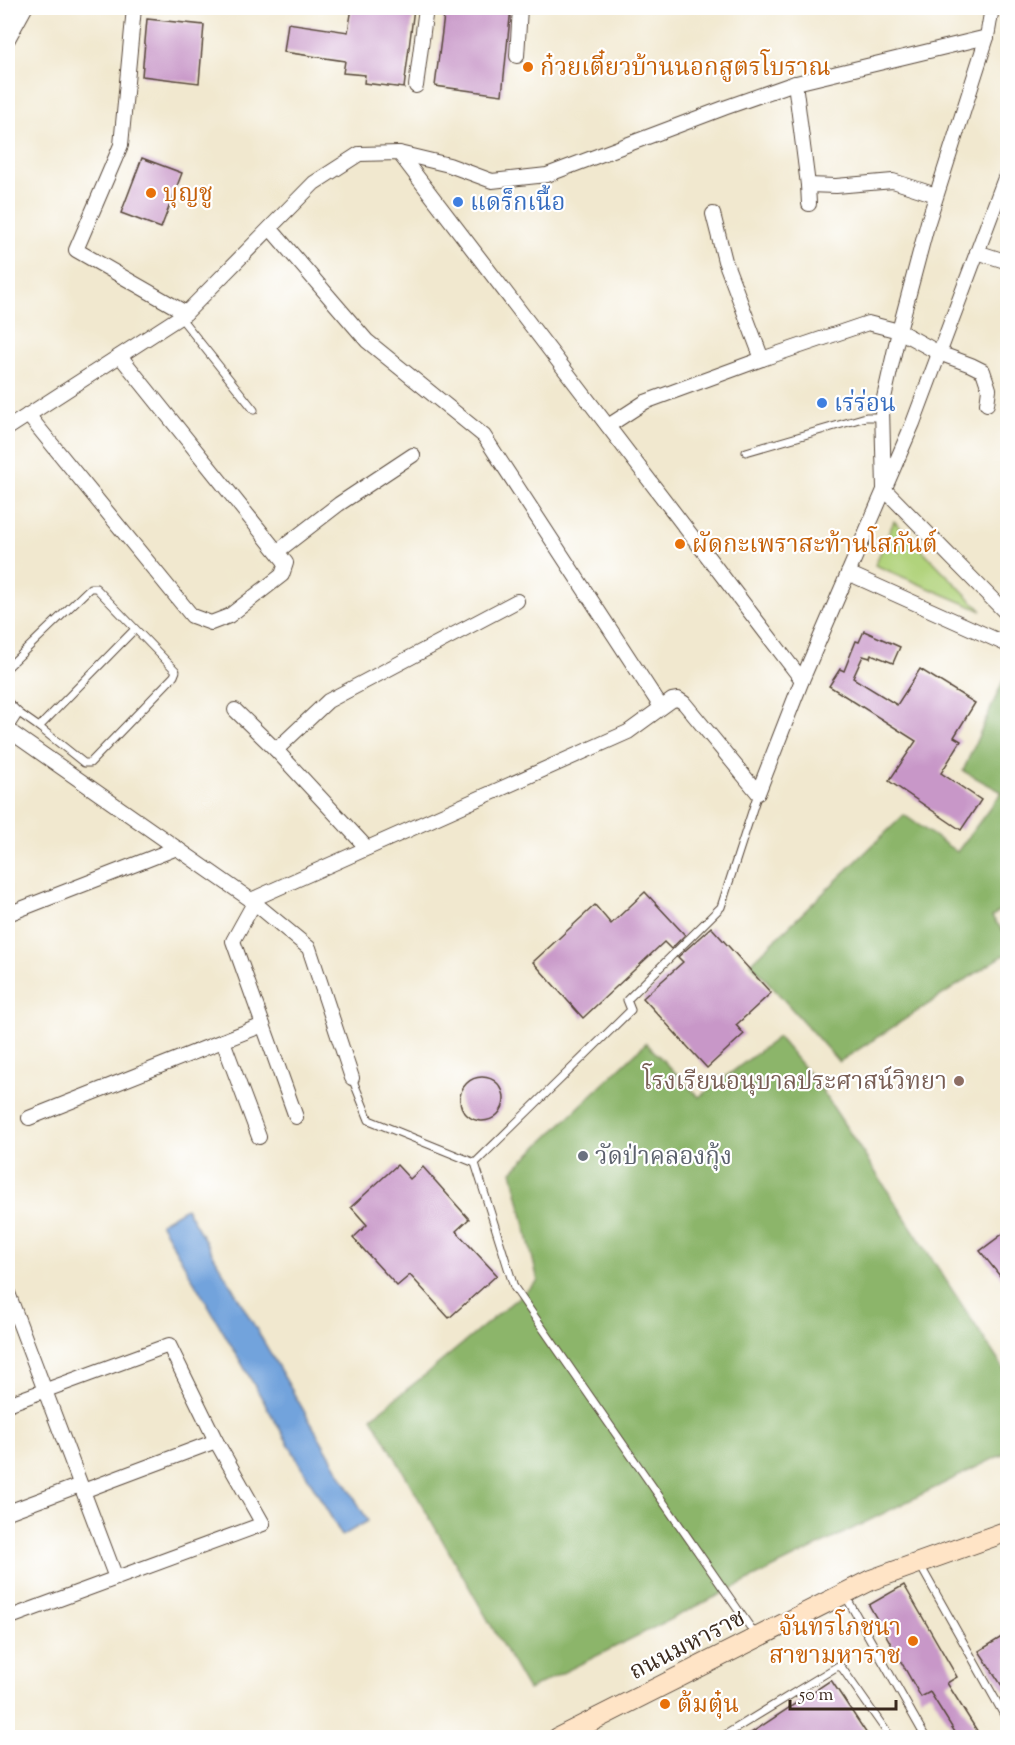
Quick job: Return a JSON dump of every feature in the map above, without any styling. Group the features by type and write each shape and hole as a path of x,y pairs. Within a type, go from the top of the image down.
{"street":[{"path":"8,36 25,8"},
{"path":"134,8 121,145 76,250 183,315"},
{"path":"416,86 426,8"},
{"path":"517,56 520,8"},
{"path":"992,8 987,37 936,195 899,332 882,407 882,417 884,489 1005,607"},
{"path":"8,428 183,315 314,183 359,154 399,153 449,165 492,181 547,175 795,83 987,37"},
{"path":"795,83 809,204"},
{"path":"399,153 802,680"},
{"path":"296,1117 233,941 252,901 627,732 672,700 678,699 684,703 758,793 802,680 914,423 1008,170"},
{"path":"807,185 836,186 894,181 936,195"},
{"path":"713,214 725,261 762,359"},
{"path":"270,228 367,341 484,436 662,707"},
{"path":"977,252 1008,262"},
{"path":"608,426 645,402 868,323 899,332 939,353 983,371 989,389 987,404"},
{"path":"27,415 192,616 211,622 229,616 282,575 286,563 120,356"},
{"path":"278,551 339,504 413,455"},
{"path":"848,573 1008,645"},
{"path":"276,750 328,701 516,601"},
{"path":"235,710 276,750 367,848"},
{"path":"8,730 252,901 309,948 352,1077"},
{"path":"8,914 177,848"},
{"path":"29,1118 263,1025"},
{"path":"223,1041 259,1137"},
{"path":"8,1293 116,1578"},
{"path":"8,1404 169,1345 216,1441 263,1524 8,1618"},
{"path":"8,1512 216,1441"},
{"name":"ถนนมหาราช","path":"558,1737 871,1580 1008,1531"}],"lane":[{"path":"183,315 254,410"},
{"path":"746,452 866,417 882,417"},
{"path":"8,667 90,588 96,588 176,671 176,674 94,760 87,764 19,713 8,702"},
{"path":"39,727 135,629"},
{"path":"8,730 19,713"},
{"path":"475,1163 631,1010 627,1000 721,908 758,793"},
{"path":"352,1077 369,1120 475,1163"},
{"path":"475,1163 514,1287 757,1637"},
{"path":"919,1563 1008,1722"},
{"path":"843,1593 926,1737"},
{"path":"720,1737 838,1666 842,1668 891,1737"}],"green space":[{"path":"894,521 982,611 875,565"},
{"path":"1007,672 1007,904 992,917 1007,936 1007,953 839,1062 751,963 904,815 957,852 1002,792 963,771"},
{"path":"778,1037 820,1087 1007,1374 1007,1452 528,1690 372,1417 538,1281 512,1171 646,1043 699,1097"}],"water":[{"path":"186,1208 368,1521 342,1536 160,1223"}],"building":[{"path":"352,8 414,8 404,88 364,83 365,75 343,73 345,61 284,52 288,23 348,32"},
{"path":"445,8 511,8 502,95 435,86"},
{"path":"147,19 204,25 199,83 142,76"},
{"name":"บุญชู","path":"142,158 182,173 161,228 121,213"},
{"path":"864,631 900,647 893,663 871,654 870,658 863,656 853,678 897,705 920,669 975,703 954,737 961,741 941,773 981,800 961,830 889,781 916,741 829,686 840,669 844,671 856,641 859,642"},
{"path":"645,892 685,935 671,949 664,942 583,1018 533,962 595,905 611,924"},
{"path":"711,927 771,993 736,1025 744,1034 707,1068 643,998 683,962 678,957"},
{"path":"482,1077 498,1083 504,1099 498,1115 482,1121 466,1115 460,1099 466,1083"},
{"path":"397,1165 410,1179 423,1167 469,1219 456,1231 497,1275 449,1318 410,1275 397,1286 353,1238 367,1225 351,1207"},
{"path":"1008,1230 1008,1286 980,1251"},
{"name":"จันทรโภชนา สาขามหาราช","path":"904,1585 957,1677 947,1683 981,1737 958,1737 930,1692 921,1697 869,1605"},
{"path":"1008,1633 1008,1695 979,1651"},
{"path":"831,1680 869,1737 745,1737"}],"place":[{"name":"ก๋วยเตี๋ยวบ้านนอกสูตรโบราณ","path":"528,67"},
{"name":"บุญชู","path":"151,193"},
{"name":"แดร็กเนื้อ","path":"458,202"},
{"name":"เร่ร่อน","path":"822,403"},
{"name":"ผัดกะเพราสะท้านโสกันต์","path":"680,544"},
{"name":"โรงเรียนอนุบาลประศาสน์วิทยา","path":"959,1081"},
{"name":"วัดป่าคลองกุ้ง","path":"583,1156"},
{"name":"จันทรโภชนา สาขามหาราช","path":"913,1641"},
{"name":"ต้มตุ๋น","path":"665,1704"}]}
